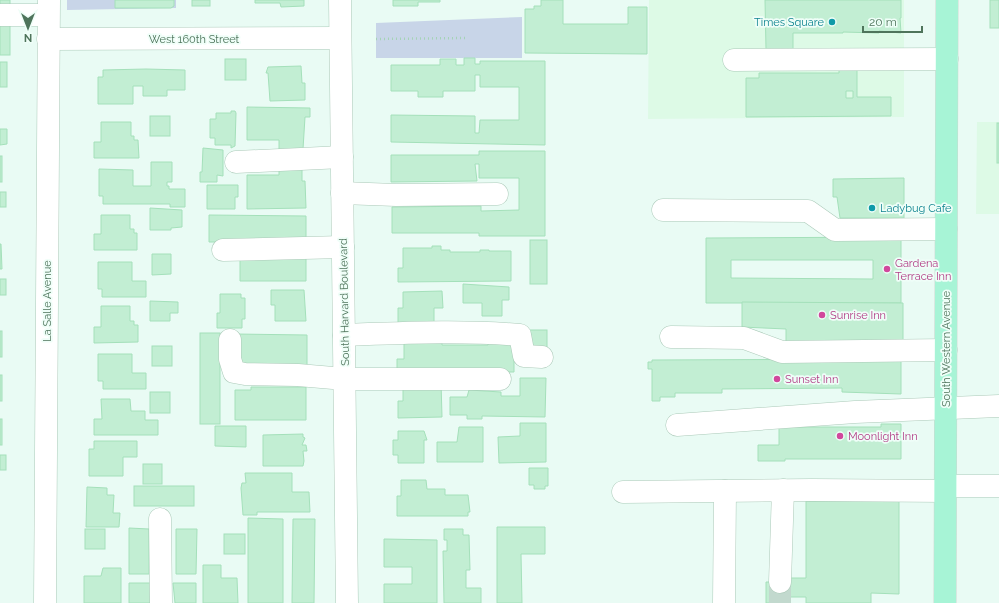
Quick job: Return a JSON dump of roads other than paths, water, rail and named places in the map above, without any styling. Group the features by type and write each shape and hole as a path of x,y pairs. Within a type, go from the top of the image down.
{"main road":[{"name":"South Western Avenue","path":"945,603 947,0"}],"street":[{"name":"South Harvard Boulevard","path":"340,0 347,603"},
{"path":"0,15 48,8"},
{"name":"La Salle Avenue","path":"45,603 48,8"},
{"name":"West 160th Street","path":"48,39 340,38"},
{"path":"734,60 947,59"},
{"path":"236,162 342,157"},
{"path":"342,192 396,194 497,194"},
{"path":"662,210 808,211 835,230 946,229"},
{"path":"223,250 343,247"},
{"path":"344,335 496,333 520,335 524,356 542,356"},
{"path":"671,337 744,338 782,352 946,350"},
{"path":"230,340 230,359 234,372 245,374 298,375 344,379 500,379"},
{"path":"677,425 999,406"},
{"path":"623,492 946,489 999,486"},
{"path":"780,582 783,490"},
{"path":"724,603 725,491"},
{"path":"160,518 160,603"}],"tunnel":[{"path":"780,582 780,603"}],"place":[{"name":"Times Square","path":"832,22"},
{"name":"Ladybug Cafe","path":"872,208"},
{"name":"Gardena Terrace Inn","path":"887,269"},
{"name":"Sunrise Inn","path":"822,315"},
{"name":"Sunset Inn","path":"777,379"},
{"name":"Moonlight Inn","path":"840,436"}]}
